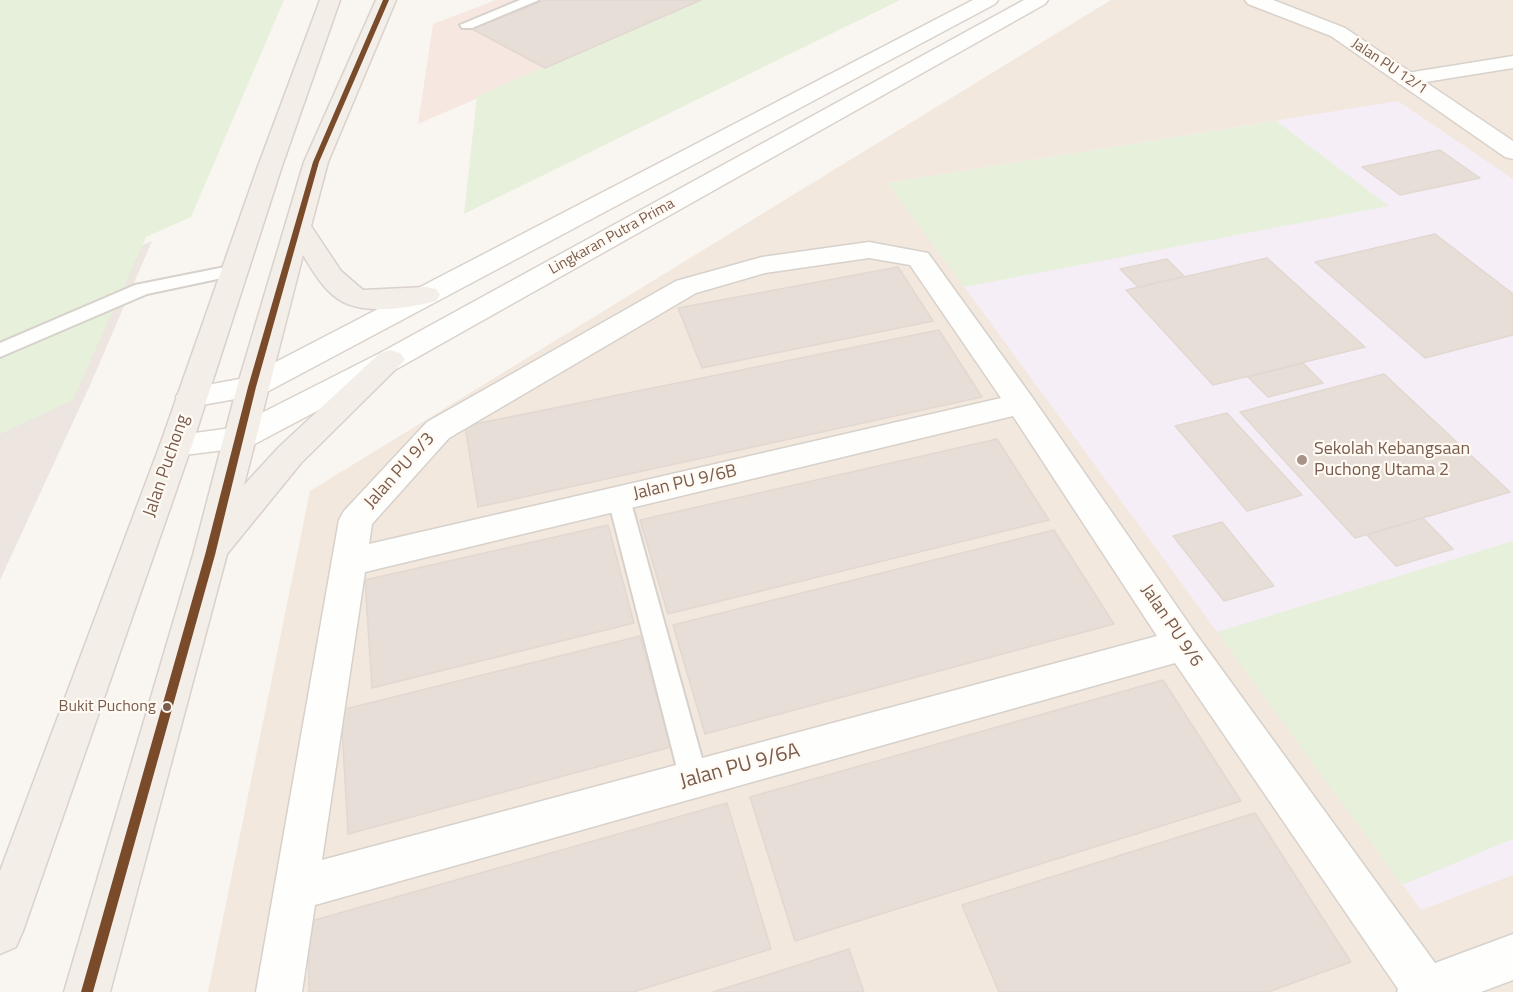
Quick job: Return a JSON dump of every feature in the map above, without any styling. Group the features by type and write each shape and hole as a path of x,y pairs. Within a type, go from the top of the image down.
{"main road":[{"name":"Jalan Puchong","path":"0,931 176,445 330,0"},
{"path":"87,992 210,555 252,387 316,162 386,0"},
{"path":"299,228 340,288 354,297 371,299 426,295"},
{"path":"210,555 256,494 290,455 390,360"}],"street":[{"name":"Lingkaran Putra Prima","path":"191,397 252,387 988,0"},
{"name":"Lingkaran Putra Prima","path":"176,445 238,440 390,360 1038,0"},
{"name":"Jalan PU 12/1","path":"1255,0 1338,32 1513,152"},
{"path":"1407,79 1513,62"},
{"name":"Jalan PU 9/3","path":"279,992 356,520 438,430 686,287 762,265 868,250 919,259"},
{"name":"Jalan PU 9/6","path":"919,259 1423,991"},
{"name":"Jalan PU 9/6B","path":"350,562 1021,404"},
{"name":"Jalan PU 9/6A","path":"296,889 1183,645"},
{"path":"1423,991 1513,957"}],"lane":[{"path":"467,26 532,0"},
{"path":"0,351 142,289 235,270"},
{"path":"619,499 694,780"}],"shaded area":[{"path":"496,0 704,0 418,124 433,24"},
{"path":"1111,0 1513,0 1513,992 208,992 310,491"},
{"name":"Sekolah Kebangsaan Puchong Utama 2","path":"1398,101 1513,179 1513,875 1421,910 888,183"},
{"path":"152,241 91,383 0,580 0,307"}],"green space":[{"path":"0,0 284,0 191,217 146,237 73,400 0,434"},
{"path":"699,0 900,0 464,214 477,96"},
{"path":"1276,121 1389,206 964,287 888,183"},
{"path":"1513,541 1513,839 1402,885 1217,632"}],"building":[{"path":"545,0 701,0 545,68 472,29"},
{"path":"1440,150 1480,178 1400,195 1362,167"},
{"path":"1435,234 1513,294 1513,335 1425,358 1315,262"},
{"path":"1267,258 1365,347 1213,385 1126,290"},
{"path":"1167,259 1184,276 1138,287 1120,269"},
{"path":"898,267 933,321 702,368 678,308"},
{"path":"939,330 982,397 478,507 465,426"},
{"path":"1303,363 1323,383 1268,397 1248,377"},
{"path":"1384,374 1510,492 1355,538 1240,412"},
{"path":"1227,413 1302,495 1247,511 1175,426"},
{"path":"997,439 1049,520 668,614 640,520"},
{"path":"1423,518 1453,549 1396,566 1367,535"},
{"path":"1222,522 1274,586 1224,601 1173,536"},
{"path":"608,525 634,623 372,688 365,580"},
{"path":"1054,530 1114,624 705,734 673,625"},
{"path":"640,636 671,747 348,834 341,710"},
{"path":"1163,680 1241,801 795,941 750,797"},
{"path":"727,803 771,949 633,992 309,992 308,922"},
{"path":"1255,813 1351,962 1268,992 999,992 962,905"},
{"path":"849,949 864,992 713,992"}],"transit line":[{"path":"87,992 210,555 252,387 316,162 386,0"}],"place":[{"name":"Sekolah Kebangsaan Puchong Utama 2","path":"1302,460"},
{"name":"Bukit Puchong","path":"167,707"}]}
